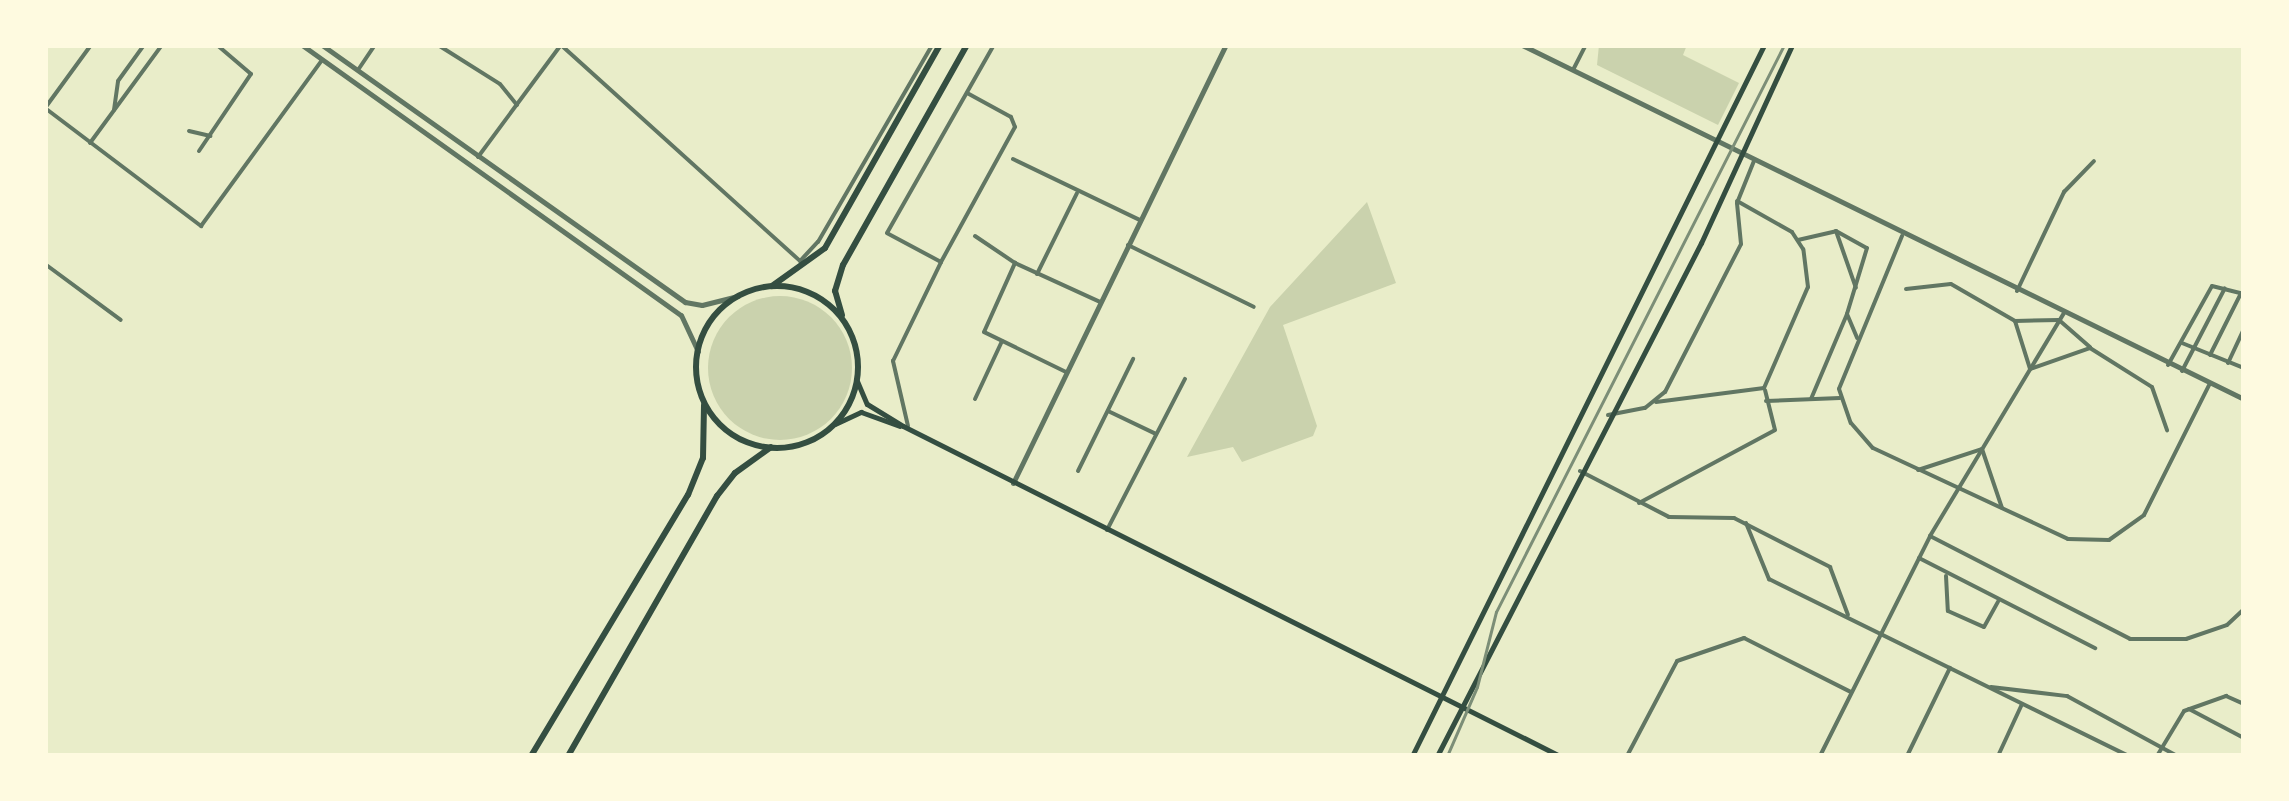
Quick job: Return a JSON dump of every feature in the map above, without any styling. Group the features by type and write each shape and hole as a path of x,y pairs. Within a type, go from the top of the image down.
{"main road":[{"path":"531,756 692,486 706,438 698,351 713,320 738,296 772,286 825,248 940,45"},
{"path":"967,45 839,273 836,299 847,325 857,380 868,404 905,427 1106,530 1560,756"},
{"path":"1412,756 1764,45"},
{"path":"1437,756 1608,415 1702,243 1738,153 1792,45"},
{"path":"772,286 815,295 847,325"},
{"path":"835,424 857,380"},
{"path":"703,399 731,433 772,447 809,442 860,412 905,427"},
{"path":"568,756 717,496 734,473 772,447"}],"street":[{"path":"91,45 46,104 90,143 201,226 322,60"},
{"path":"114,110 118,81 144,45"},
{"path":"90,143 162,45"},
{"path":"199,151 250,74 217,45"},
{"path":"302,45 682,316 698,351"},
{"path":"322,45 685,302 702,305 738,296"},
{"path":"358,70 375,45"},
{"path":"438,45 500,84 517,106"},
{"path":"478,157 561,45 800,261 818,242 932,45"},
{"path":"941,262 887,233 994,45"},
{"path":"1014,483 1226,45"},
{"path":"1522,45 1902,236 2244,399"},
{"path":"1573,70 1586,45"},
{"path":"905,427 893,360 1015,127 1011,118 967,93"},
{"path":"189,131 210,136"},
{"path":"458,156 464,147"},
{"path":"1013,159 1140,220"},
{"path":"1656,402 1741,244 1737,201 1754,161"},
{"path":"2017,291 2064,192 2094,161"},
{"path":"1038,274 1078,190"},
{"path":"534,210 541,201"},
{"path":"1639,503 1774,430 1764,388 1808,288 1798,240 1737,201"},
{"path":"1798,240 1836,231 1867,248 1857,290 1811,399"},
{"path":"1836,231 1857,290"},
{"path":"974,236 1015,263 1100,302"},
{"path":"1902,236 1857,338 1840,398 1861,438 1918,470 2068,539 2109,540 2129,531 2154,498 2210,385"},
{"path":"1128,245 1254,307"},
{"path":"1015,263 984,332 1066,372"},
{"path":"45,264 121,320"},
{"path":"1906,289 1950,284 2015,322 2059,320 2090,348 2152,387 2167,430"},
{"path":"2182,371 2224,288"},
{"path":"2168,365 2209,290 2224,288 2242,294 2210,355"},
{"path":"1820,756 1930,536 2064,313"},
{"path":"1848,314 1857,338"},
{"path":"2015,322 2030,369"},
{"path":"2228,362 2244,329"},
{"path":"975,398 1002,341"},
{"path":"2182,343 2244,368"},
{"path":"2030,369 2090,348"},
{"path":"1078,472 1133,359"},
{"path":"1106,530 1185,379"},
{"path":"1608,415 1656,402 1764,388"},
{"path":"1766,400 1840,398"},
{"path":"1108,410 1156,434"},
{"path":"1918,470 1982,449"},
{"path":"1982,449 2003,509"},
{"path":"1580,471 1668,516 1746,523 1830,567 1849,618"},
{"path":"1746,523 1769,579 2128,756"},
{"path":"1930,536 2130,638 2186,639 2227,625 2244,609"},
{"path":"1919,558 1946,576 2095,648"},
{"path":"1946,576 1948,611 1984,626 1998,602"},
{"path":"1627,756 1677,661 1744,638 1851,692"},
{"path":"1907,756 1950,668"},
{"path":"1986,687 2067,696 2178,756"},
{"path":"2157,756 2188,709 2226,696 2244,704"},
{"path":"1998,756 2022,704"},
{"path":"2188,709 2244,738"}],"green space":[{"path":"1599,45 1687,45 1683,55 1739,83 1718,125 1597,65"},
{"path":"1367,202 1396,283 1283,325 1317,426 1313,436 1242,462 1233,447 1187,457 1270,307"},
{"path":"780,296 808,301 831,317 847,340 852,368 847,396 831,419 808,435 780,440 752,435 729,419 713,396 708,368 713,340 729,317 752,301"}],"tram line":[{"path":"1447,756 1477,687 1496,612 1784,45"}]}
